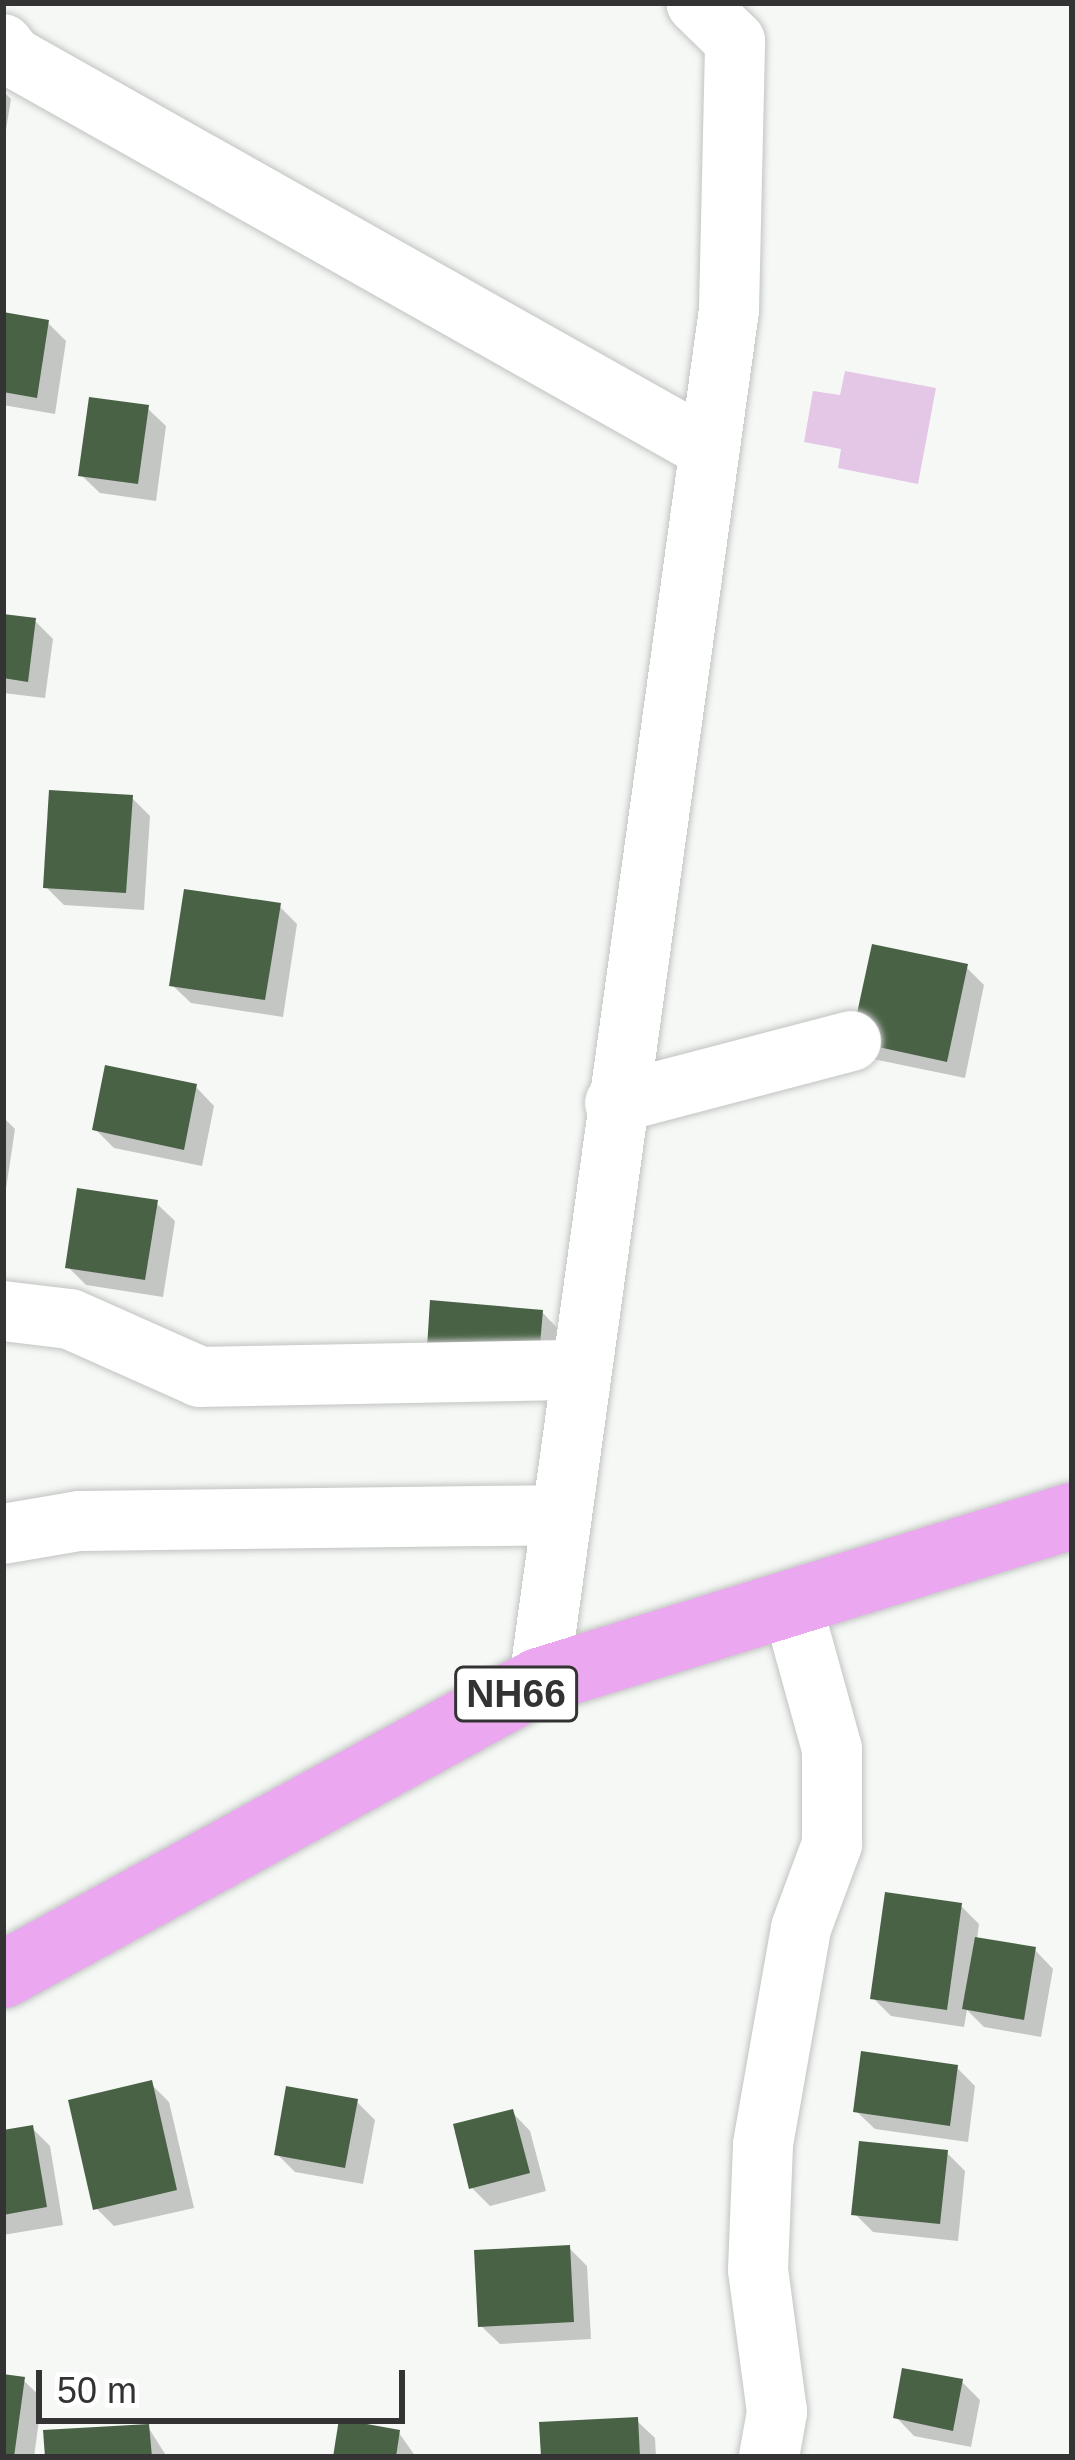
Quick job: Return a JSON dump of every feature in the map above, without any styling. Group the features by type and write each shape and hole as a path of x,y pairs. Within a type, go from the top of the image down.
{"highway":[{"name":"NH66","path":"3,1976 539,1681 1072,1516"}],"street":[{"path":"539,1681 615,1102 730,310 735,41 696,3"},
{"path":"3,44 13,57 707,448"},
{"path":"615,1102 851,1041"},
{"path":"3,1311 70,1319 200,1377 578,1370"},
{"path":"3,1534 79,1521 558,1514"},
{"path":"769,2457 777,2412 758,2270 763,2144 801,1928 832,1844 832,1749 792,1605"}],"shaded area":[{"path":"845,371 936,388 918,484 838,468 841,449 804,442 813,391 840,395"}],"building":[{"path":"3,312 49,320 37,398 3,392"},
{"path":"89,397 149,405 138,484 78,476"},
{"path":"3,614 36,618 28,682 3,678"},
{"path":"49,790 133,795 126,893 43,888"},
{"path":"184,889 281,903 265,1000 169,986"},
{"path":"872,944 968,964 947,1062 851,1041"},
{"path":"105,1065 197,1084 184,1150 92,1130"},
{"path":"77,1188 158,1200 145,1280 65,1268"},
{"path":"430,1300 543,1310 539,1357 427,1348"},
{"path":"885,1892 962,1903 947,2010 870,1999"},
{"path":"975,1937 1036,1947 1024,2020 962,2009"},
{"path":"861,2051 958,2065 950,2126 853,2112"},
{"path":"152,2080 177,2190 93,2210 68,2100"},
{"path":"286,2086 358,2099 345,2168 274,2155"},
{"path":"513,2109 530,2173 469,2189 453,2124"},
{"path":"33,2125 47,2207 3,2215 3,2130"},
{"path":"859,2141 948,2150 940,2224 851,2215"},
{"path":"570,2245 574,2322 478,2327 474,2250"},
{"path":"902,2368 963,2379 953,2431 893,2418"},
{"path":"3,2374 25,2377 14,2457 3,2457"},
{"path":"638,2417 640,2457 541,2457 539,2422"},
{"path":"339,2419 400,2430 396,2457 333,2457"},
{"path":"149,2424 152,2457 45,2457 43,2430"}]}
